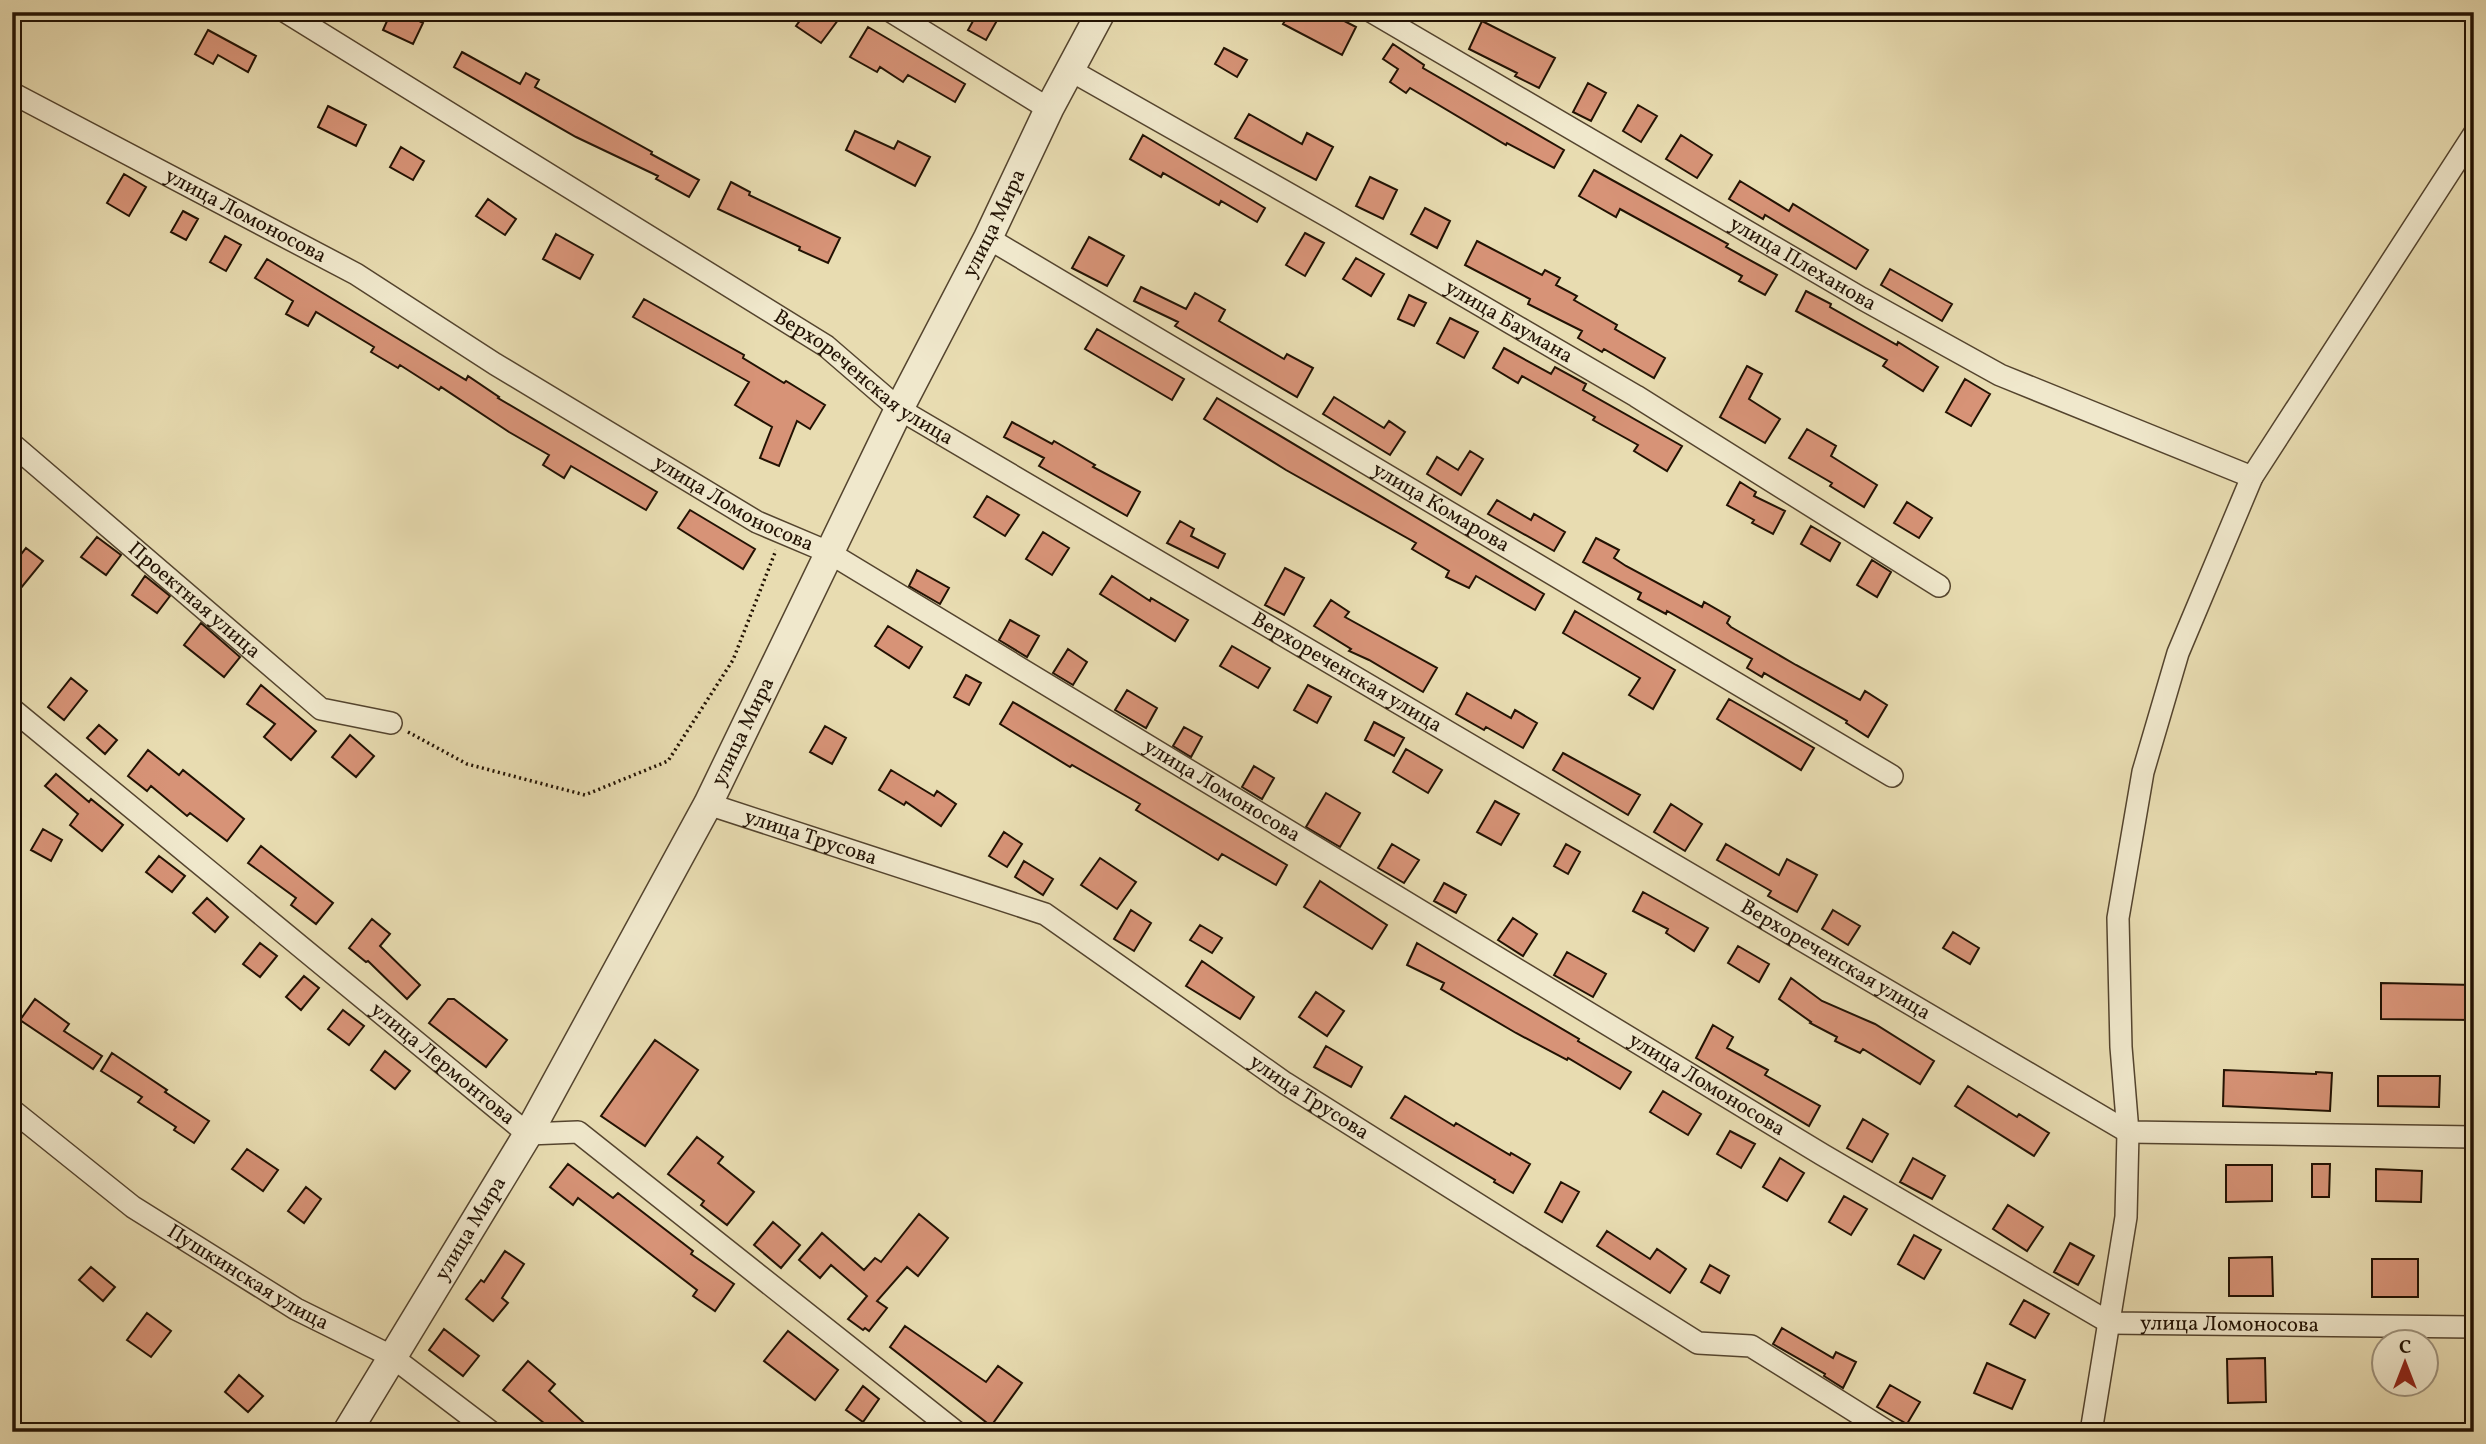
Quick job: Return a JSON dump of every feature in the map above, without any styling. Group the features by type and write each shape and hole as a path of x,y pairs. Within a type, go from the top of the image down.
{"street":[{"name":"Верхореченская улица","path":"286,12 826,346 899,409 2128,1132 2474,1137"},
{"path":"892,12 1049,109"},
{"name":"улица Мира","path":"347,1432 528,1135 708,804 828,552 988,238 1049,109 1101,12"},
{"name":"улица Плеханова","path":"1372,12 1861,298 2000,375 2252,477"},
{"name":"улица Баумана","path":"1070,71 1307,204 1636,396 1939,586"},
{"name":"улица Ломоносова","path":"12,93 356,274 495,364 757,522 828,552 1823,1155 2110,1323 2474,1327"},
{"path":"2091,1432 2126,1217 2128,1132 2121,1047 2118,918 2143,772 2178,653 2252,477 2474,134"},
{"name":"улица Комарова","path":"988,238 1892,776"},
{"name":"Проектная улица","path":"12,444 321,709 391,723"},
{"name":"улица Лермонтова","path":"12,709 528,1135 578,1132 956,1432"},
{"name":"улица Трусова","path":"708,804 1045,914 1285,1083 1698,1343 1751,1346 1888,1432"},
{"name":"Пушкинская улица","path":"12,1110 133,1207 296,1309 391,1356 491,1432"}],"path":[{"path":"391,723 467,764 585,795 668,761 733,660 783,533"}],"building":[{"path":"391,12 414,12 412,17 423,23 413,44 383,30"},
{"path":"806,12 844,12 821,43 796,26"},
{"path":"978,12 990,12 999,17 986,40 968,30"},
{"path":"1290,12 1327,12 1356,27 1342,55 1283,24"},
{"path":"1482,21 1555,58 1539,88 1515,76 1517,73 1469,49"},
{"path":"868,27 965,84 955,102 908,75 903,82 880,67 877,72 850,57"},
{"path":"208,30 256,56 248,72 218,55 213,64 195,54"},
{"path":"1393,44 1424,65 1423,68 1564,150 1554,168 1507,143 1506,145 1410,88 1406,93 1390,82 1398,69 1383,59"},
{"path":"1224,48 1247,60 1237,77 1215,64"},
{"path":"462,52 520,84 526,73 539,80 535,87 699,180 689,197 656,179 658,176 576,137 454,67"},
{"path":"1588,83 1606,93 1591,121 1573,112"},
{"path":"1638,105 1657,116 1641,142 1623,131"},
{"path":"328,106 366,125 356,146 318,127"},
{"path":"1249,114 1302,144 1307,133 1333,147 1316,180 1235,138"},
{"path":"855,131 894,149 898,141 930,157 915,186 846,150"},
{"path":"1143,135 1265,208 1257,222 1221,201 1219,205 1163,173 1161,177 1130,159"},
{"path":"1681,135 1712,155 1697,178 1666,159"},
{"path":"401,147 424,161 413,180 390,167"},
{"path":"1594,170 1728,244 1726,247 1777,275 1765,295 1739,281 1742,276 1620,209 1616,217 1579,196"},
{"path":"124,174 146,187 129,216 107,203"},
{"path":"1370,177 1397,190 1383,219 1356,206"},
{"path":"1740,181 1789,211 1793,204 1868,250 1856,269 1765,215 1763,219 1729,199"},
{"path":"731,182 750,192 749,195 840,238 828,263 718,209"},
{"path":"488,199 516,219 505,235 476,216"},
{"path":"1425,208 1450,221 1437,248 1411,234"},
{"path":"183,211 198,219 186,240 171,232"},
{"path":"1305,233 1324,243 1305,276 1286,265"},
{"path":"556,234 593,255 580,279 543,259"},
{"path":"225,236 241,245 226,271 210,262"},
{"path":"1089,237 1124,256 1107,286 1072,268"},
{"path":"1477,241 1542,275 1545,270 1560,278 1556,285 1577,296 1574,300 1617,325 1615,329 1665,358 1654,378 1604,349 1602,352 1578,338 1582,331 1528,304 1530,299 1465,265"},
{"path":"1356,258 1384,274 1371,296 1343,279"},
{"path":"267,259 466,380 468,376 498,398 657,492 646,510 571,466 564,478 543,465 549,455 441,387 439,390 400,365 398,368 371,352 374,347 316,312 308,326 286,314 293,301 255,278"},
{"path":"1890,269 1952,304 1942,321 1881,285"},
{"path":"1141,287 1186,309 1195,293 1225,310 1219,321 1284,359 1287,354 1313,368 1297,397 1175,326 1178,322 1134,301"},
{"path":"1806,291 1938,367 1923,391 1883,366 1887,360 1796,311"},
{"path":"1409,295 1426,303 1414,326 1398,319"},
{"path":"644,299 744,355 743,358 825,405 810,429 797,421 779,466 760,458 772,427 735,405 749,382 633,317"},
{"path":"1450,318 1478,332 1464,358 1437,343"},
{"path":"1097,329 1184,379 1172,400 1085,349"},
{"path":"1504,348 1551,374 1555,367 1586,384 1583,390 1682,446 1667,471 1634,451 1638,445 1593,420 1595,417 1522,376 1518,383 1493,368"},
{"path":"1747,366 1762,374 1749,399 1780,419 1765,443 1720,417"},
{"path":"1965,379 1990,394 1971,426 1946,412"},
{"path":"1334,397 1384,428 1389,421 1405,432 1390,455 1323,414"},
{"path":"1217,398 1544,594 1535,610 1476,576 1469,588 1446,577 1449,571 1412,549 1416,543 1286,470 1204,419"},
{"path":"1012,422 1052,444 1054,441 1095,465 1093,467 1140,492 1127,516 1039,466 1044,458 1004,437"},
{"path":"1807,429 1836,446 1831,456 1877,485 1864,507 1830,486 1832,483 1789,458"},
{"path":"1470,451 1483,459 1461,495 1427,474 1437,457 1458,470"},
{"path":"1740,482 1756,492 1754,496 1785,511 1773,534 1727,505"},
{"path":"987,496 1019,515 1005,536 974,517"},
{"path":"1497,500 1531,520 1534,514 1565,532 1554,551 1488,514"},
{"path":"1907,502 1932,518 1919,538 1894,523"},
{"path":"690,510 755,549 743,569 678,528"},
{"path":"1180,521 1194,529 1191,536 1225,554 1218,568 1167,543"},
{"path":"1811,526 1840,543 1830,561 1801,544"},
{"path":"1043,532 1069,548 1052,575 1026,559"},
{"path":"97,537 121,555 106,575 81,557"},
{"path":"1596,538 1619,550 1614,558 1626,566 1702,607 1704,602 1730,617 1727,623 1731,627 1796,665 1860,700 1865,691 1887,705 1868,737 1846,723 1847,721 1764,673 1762,677 1747,668 1752,659 1667,611 1666,614 1638,599 1641,593 1583,562"},
{"path":"26,548 43,561 12,599 12,566"},
{"path":"1872,560 1891,572 1877,597 1857,585"},
{"path":"1285,568 1304,578 1284,615 1265,605"},
{"path":"917,570 949,588 940,604 909,586"},
{"path":"145,576 170,596 157,613 132,595"},
{"path":"1112,576 1150,601 1151,598 1188,620 1175,641 1100,594"},
{"path":"1331,600 1349,612 1345,617 1437,668 1423,692 1349,651 1351,649 1314,626"},
{"path":"1575,611 1675,670 1653,709 1629,695 1640,678 1563,633"},
{"path":"1010,620 1039,636 1027,657 999,640"},
{"path":"201,623 240,657 224,677 184,645"},
{"path":"888,626 922,647 909,668 875,646"},
{"path":"1232,646 1270,668 1258,688 1220,666"},
{"path":"1068,649 1087,662 1073,685 1053,673"},
{"path":"966,675 981,683 969,705 954,697"},
{"path":"71,678 87,691 64,720 48,707"},
{"path":"261,685 316,731 291,760 264,737 275,724 247,704"},
{"path":"1308,685 1331,697 1317,723 1294,710"},
{"path":"1127,690 1157,708 1146,728 1115,710"},
{"path":"1467,693 1511,718 1515,710 1537,723 1523,748 1456,714"},
{"path":"1729,699 1814,748 1801,770 1717,719"},
{"path":"1013,702 1287,865 1276,885 1222,854 1218,860 1136,810 1140,804 1072,765 1070,767 1000,724"},
{"path":"1374,722 1404,738 1394,756 1365,740"},
{"path":"99,725 117,740 105,754 87,738"},
{"path":"825,726 846,738 832,764 810,752"},
{"path":"1184,727 1202,737 1191,757 1173,746"},
{"path":"350,735 374,756 356,777 332,757"},
{"path":"1406,749 1442,770 1428,793 1393,772"},
{"path":"148,750 179,775 183,770 244,819 227,841 190,813 187,816 151,786 147,791 128,776"},
{"path":"1563,753 1640,795 1628,815 1553,770"},
{"path":"1254,766 1274,778 1262,799 1242,787"},
{"path":"891,770 934,796 937,791 956,804 941,826 906,802 904,805 879,790"},
{"path":"56,774 89,802 91,799 123,825 102,851 70,825 78,814 45,786"},
{"path":"1326,793 1360,813 1340,847 1306,827"},
{"path":"1495,801 1519,814 1501,845 1477,832"},
{"path":"1671,804 1702,824 1685,851 1654,832"},
{"path":"43,829 62,840 51,861 31,850"},
{"path":"1004,832 1022,844 1007,867 989,856"},
{"path":"1392,844 1419,860 1404,883 1378,868"},
{"path":"1566,844 1580,852 1568,874 1554,866"},
{"path":"1726,844 1779,875 1787,859 1817,875 1797,912 1768,896 1771,891 1717,860"},
{"path":"261,846 333,903 316,924 291,905 296,898 248,863"},
{"path":"159,856 185,876 172,892 146,872"},
{"path":"1100,858 1136,882 1117,909 1081,885"},
{"path":"1024,861 1053,879 1043,895 1015,877"},
{"path":"1320,881 1387,925 1372,949 1304,907"},
{"path":"1444,883 1466,895 1456,913 1434,901"},
{"path":"1643,892 1708,928 1694,951 1666,933 1668,929 1633,911"},
{"path":"207,898 228,917 215,932 193,913"},
{"path":"1131,910 1151,923 1134,951 1114,939"},
{"path":"1833,910 1860,926 1848,945 1822,929"},
{"path":"1513,918 1537,934 1523,956 1498,940"},
{"path":"372,919 390,934 380,946 420,985 407,999 368,961 349,948"},
{"path":"1200,925 1222,938 1212,953 1190,940"},
{"path":"1953,932 1979,948 1970,964 1943,948"},
{"path":"260,943 277,956 260,977 243,964"},
{"path":"1417,943 1631,1072 1620,1089 1568,1058 1567,1060 1516,1033 1441,989 1444,983 1407,965"},
{"path":"1738,946 1769,964 1759,982 1728,963"},
{"path":"1567,952 1606,974 1593,997 1554,975"},
{"path":"1202,961 1254,997 1240,1019 1186,986"},
{"path":"304,976 319,988 301,1010 286,997"},
{"path":"1791,978 1822,1001 1875,1024 1934,1061 1920,1084 1863,1049 1860,1053 1835,1041 1837,1037 1810,1023 1779,999"},
{"path":"2381,983 2474,985 2474,1020 2381,1019"},
{"path":"1316,992 1344,1011 1327,1036 1299,1017"},
{"path":"35,999 69,1024 64,1031 102,1056 93,1069 20,1020"},
{"path":"448,999 454,999 507,1040 486,1067 429,1023"},
{"path":"343,1010 364,1026 349,1045 328,1029"},
{"path":"1713,1025 1733,1037 1727,1048 1768,1070 1765,1075 1820,1106 1809,1126 1696,1058"},
{"path":"655,1040 698,1070 645,1146 601,1116"},
{"path":"1326,1046 1362,1067 1351,1087 1314,1067"},
{"path":"385,1051 410,1071 395,1089 371,1070"},
{"path":"112,1053 209,1121 194,1143 174,1130 176,1127 138,1102 142,1097 101,1071"},
{"path":"2224,1070 2332,1073 2330,1111 2223,1106"},
{"path":"2378,1076 2440,1076 2439,1107 2378,1106"},
{"path":"1968,1086 2017,1117 2019,1114 2049,1133 2034,1156 1955,1106"},
{"path":"1663,1091 1701,1114 1688,1135 1650,1112"},
{"path":"1405,1096 1454,1126 1456,1123 1530,1164 1513,1193 1391,1118"},
{"path":"1863,1119 1888,1134 1872,1162 1847,1148"},
{"path":"1730,1131 1755,1144 1741,1168 1717,1154"},
{"path":"697,1137 723,1157 718,1163 754,1192 727,1225 701,1205 704,1201 668,1174"},
{"path":"247,1149 278,1170 263,1191 232,1169"},
{"path":"1780,1158 1804,1173 1787,1201 1763,1187"},
{"path":"1913,1158 1945,1176 1932,1199 1900,1182"},
{"path":"568,1164 613,1198 618,1193 693,1251 691,1254 734,1284 715,1311 693,1296 697,1290 578,1198 573,1205 550,1187"},
{"path":"2312,1164 2330,1164 2329,1197 2312,1197"},
{"path":"2226,1165 2272,1165 2272,1201 2226,1202"},
{"path":"2376,1169 2422,1171 2421,1202 2376,1201"},
{"path":"1561,1182 1579,1192 1562,1222 1545,1212"},
{"path":"306,1187 321,1199 304,1223 288,1211"},
{"path":"1844,1196 1867,1209 1851,1235 1829,1222"},
{"path":"2008,1205 2043,1227 2027,1251 1993,1229"},
{"path":"919,1214 948,1238 918,1276 907,1267 877,1301 887,1308 869,1331 865,1328 863,1330 848,1319 867,1296 831,1265 820,1278 799,1260 822,1233 864,1270 875,1258 881,1262"},
{"path":"773,1222 800,1245 781,1268 754,1245"},
{"path":"1607,1231 1650,1259 1657,1249 1686,1269 1670,1293 1597,1246"},
{"path":"1914,1235 1941,1250 1924,1279 1898,1264"},
{"path":"2070,1243 2094,1256 2078,1285 2054,1272"},
{"path":"505,1251 524,1264 502,1298 508,1303 493,1321 466,1299 481,1280 484,1282"},
{"path":"2272,1257 2273,1296 2229,1296 2229,1258"},
{"path":"2372,1259 2418,1259 2418,1297 2372,1297"},
{"path":"1710,1265 1729,1276 1720,1293 1701,1282"},
{"path":"91,1267 115,1287 103,1301 79,1280"},
{"path":"2024,1300 2049,1314 2035,1338 2010,1324"},
{"path":"147,1313 171,1331 151,1357 127,1340"},
{"path":"905,1326 986,1382 998,1366 1022,1383 991,1426 890,1347"},
{"path":"1782,1328 1833,1358 1836,1352 1856,1362 1843,1388 1824,1376 1825,1374 1773,1344"},
{"path":"444,1329 479,1356 463,1376 429,1350"},
{"path":"788,1331 838,1370 815,1400 764,1361"},
{"path":"2265,1358 2266,1402 2228,1403 2227,1359"},
{"path":"528,1361 555,1384 549,1391 594,1432 555,1432 503,1390"},
{"path":"1987,1363 2025,1380 2012,1409 1974,1393"},
{"path":"239,1375 263,1396 248,1412 225,1392"},
{"path":"1890,1385 1920,1402 1907,1424 1877,1407"},
{"path":"863,1386 879,1399 863,1422 846,1410"}]}
